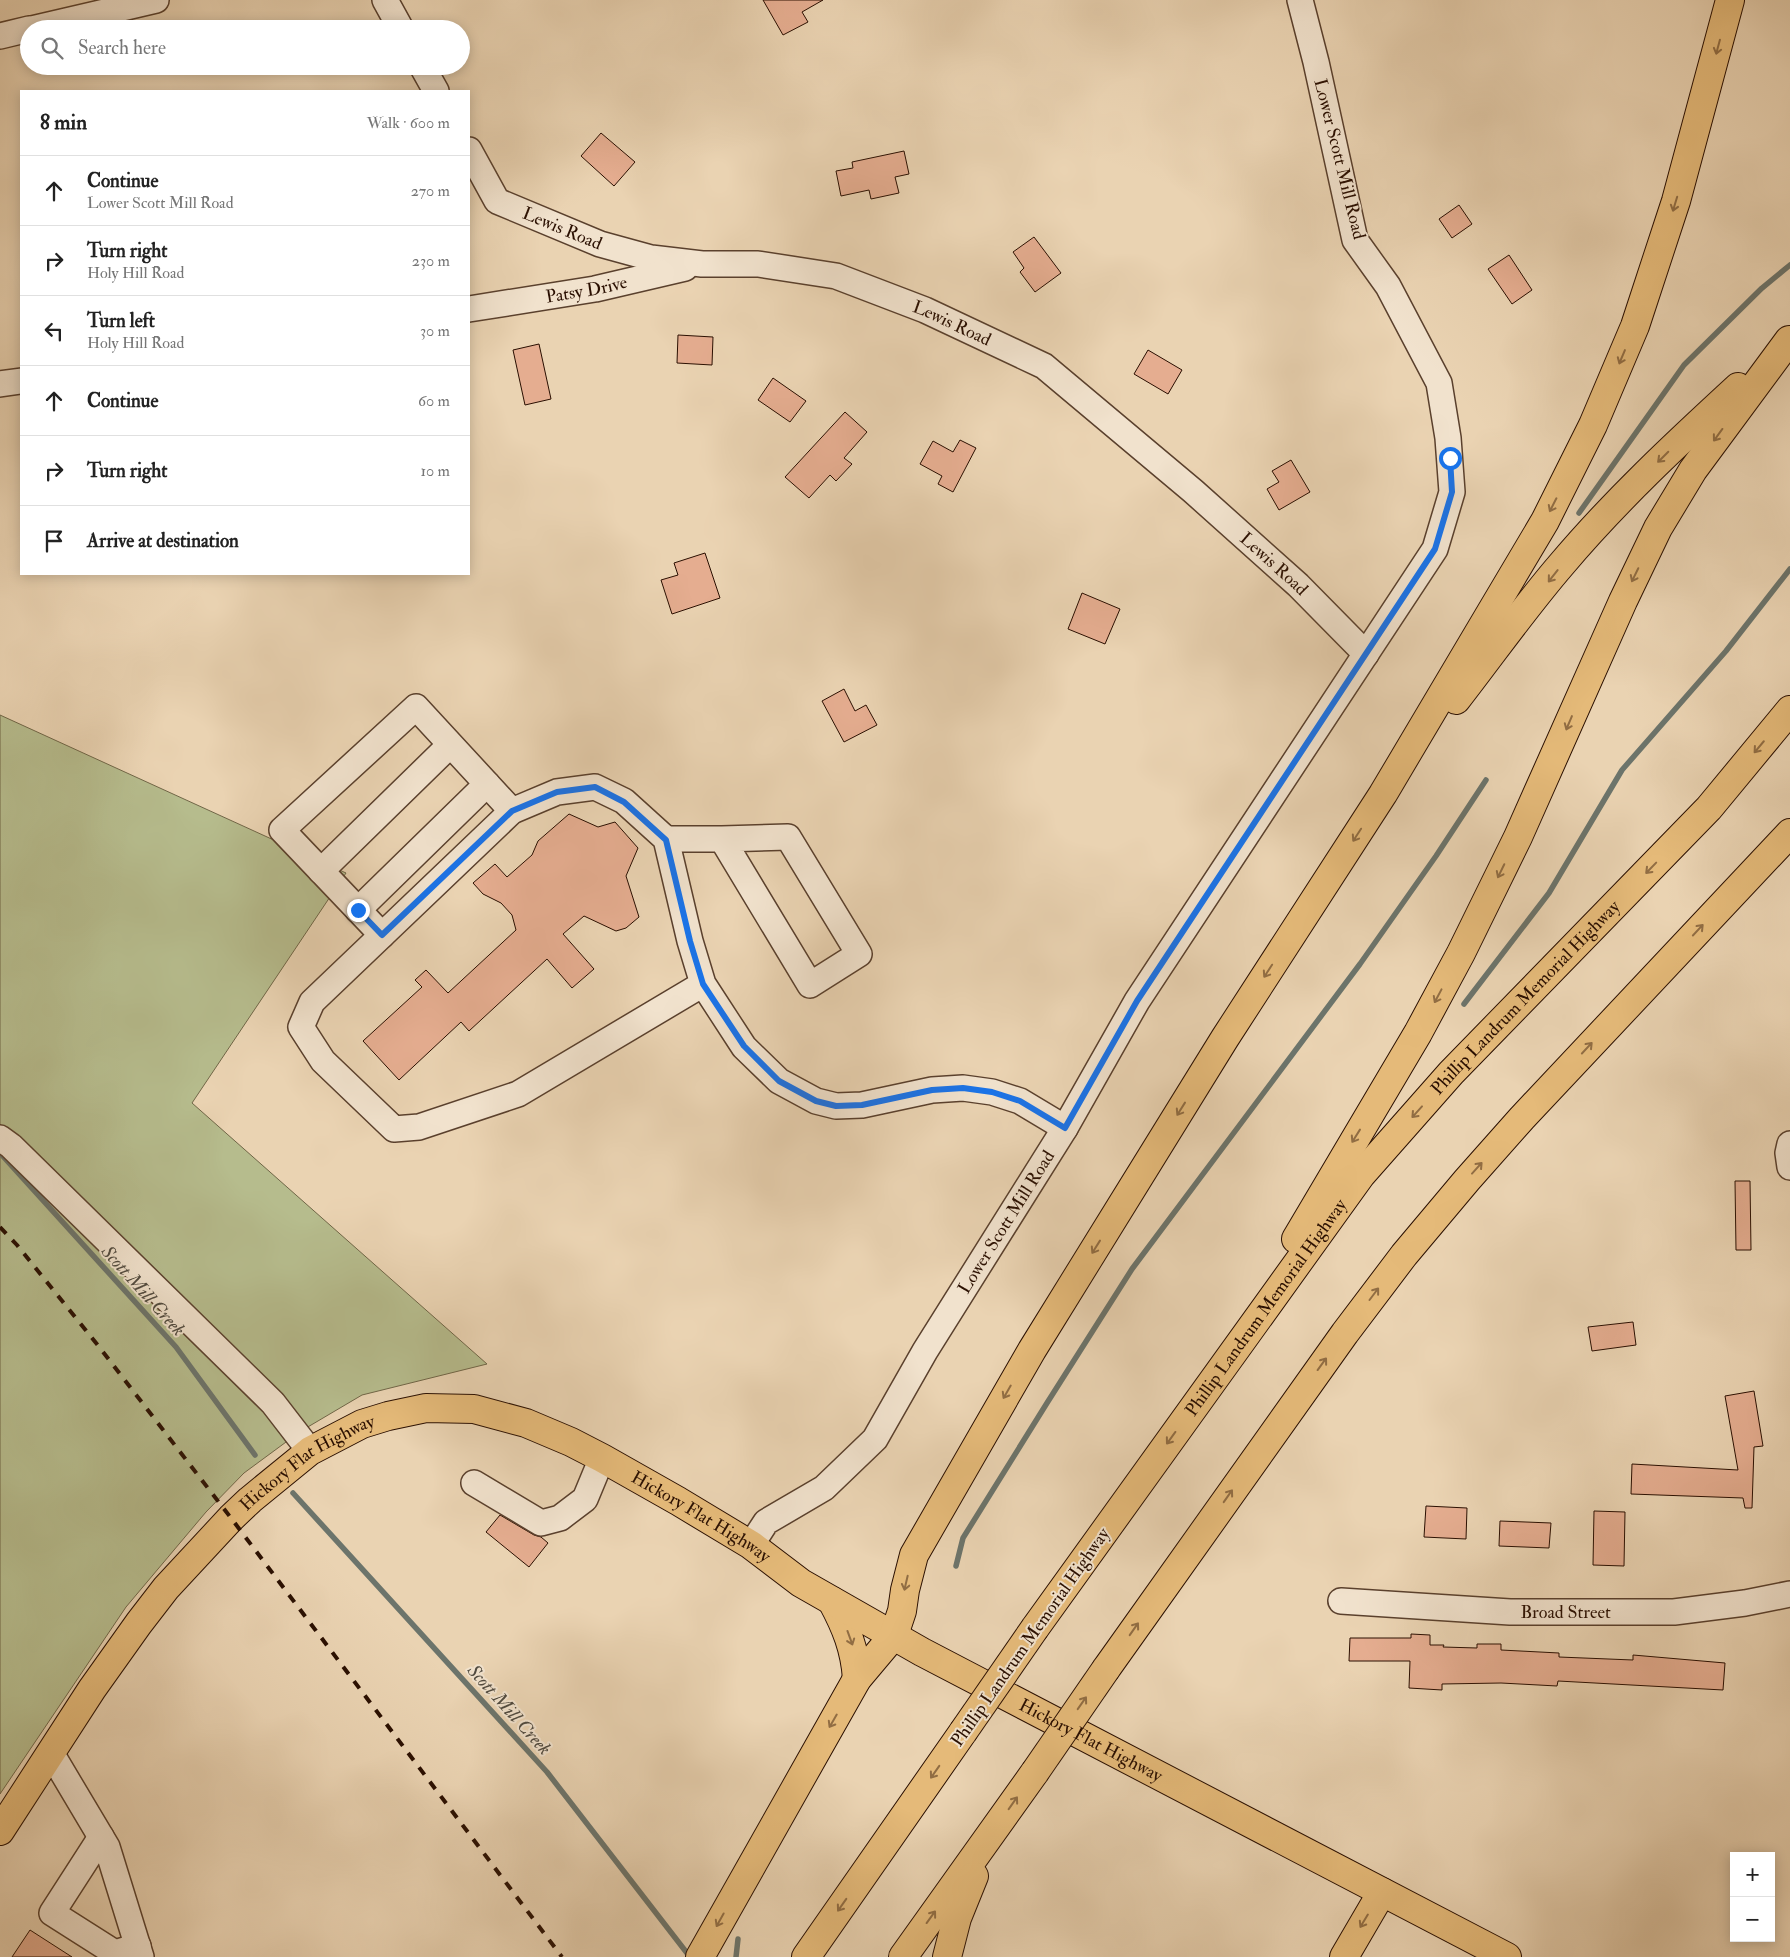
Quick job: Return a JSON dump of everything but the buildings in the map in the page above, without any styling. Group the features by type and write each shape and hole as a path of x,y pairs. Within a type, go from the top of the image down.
{"main road":[{"path":"700,1957 857,1679 894,1635 902,1611 914,1555 983,1434 1057,1309 1225,1038 1383,794 1545,521 1593,425 1635,326 1676,201 1730,0"},
{"path":"1383,794 1560,566 1617,503 1675,445 1789,340"},
{"path":"1220,1370 1337,1167 1418,1033 1461,953 1518,837 1623,601 1658,528 1693,470 1789,340"},
{"name":"Phillip Landrum Memorial Highway","path":"806,1957 1035,1628 1361,1175 1451,1073 1709,808 1790,710"},
{"path":"903,1957 1339,1341 1404,1255 1522,1118 1790,834"},
{"name":"Hickory Flat Highway","path":"0,1831 115,1656 166,1588 231,1518 310,1452 348,1430 388,1416 426,1408 456,1408 492,1412 526,1423 571,1442 602,1458 751,1545 801,1583 922,1652 1508,1957"},
{"path":"832,1601 852,1644 857,1679"},
{"path":"947,1957 957,1918 991,1834"},
{"path":"1344,1957 1382,1892"}],"street":[{"path":"69,20 156,0"},
{"path":"385,0 396,20"},
{"name":"Lower Scott Mill Road","path":"751,1545 766,1522 824,1488 875,1440 925,1351 1065,1128 1137,1001 1435,549 1452,492 1448,438 1439,383 1388,286 1355,240 1316,62 1300,0"},
{"path":"0,36 20,31"},
{"path":"427,75 435,90"},
{"name":"Lewis Road","path":"470,152 497,201 600,244 651,258 702,264 758,264 836,276 925,310 1044,366 1214,510 1298,585 1366,654"},
{"name":"Patsy Drive","path":"470,309 595,289 702,264"},
{"path":"0,384 20,380"},
{"path":"382,935 282,830 416,708 512,811"},
{"path":"321,871 450,745"},
{"path":"358,910 487,784"},
{"path":"703,984 518,1094 419,1128 394,1129 323,1061 301,1027 312,1002 512,811 557,792 595,787 624,802 666,840 690,941 703,984 744,1046 779,1081 816,1101 836,1106 862,1105 932,1090 963,1088 992,1092 1020,1101 1065,1128"},
{"path":"666,840 788,837 858,954 810,985 722,839"},
{"path":"0,1138 18,1152 273,1403 310,1452"},
{"path":"1790,1144 1788,1153 1790,1167"},
{"path":"474,1483 541,1522 560,1518 585,1499 602,1458"},
{"name":"Broad Street","path":"1341,1600 1510,1612 1674,1612 1745,1603 1790,1594"},
{"path":"51,1753 107,1847 140,1951 115,1953 52,1913 101,1837"}],"green space":[{"path":"0,715 346,873 192,1103 487,1364 362,1395 301,1431 244,1473 206,1512 126,1607 0,1794"}],"waterway":[{"path":"1579,513 1684,365 1762,288 1790,265"},
{"path":"1464,1004 1549,893 1622,770 1726,651 1790,569"},
{"path":"956,1566 963,1538 1132,1269 1360,964 1436,856 1486,780"},
{"name":"Scott Mill Creek","path":"0,1153 176,1347 255,1455"},
{"name":"Scott Mill Creek","path":"293,1493 547,1772 690,1957"},
{"path":"736,1957 738,1939"}],"railway":[{"path":"0,1227 17,1245 100,1348 231,1518 562,1957"}],"route":[{"path":"358,910 382,935 512,811 557,792 595,787 624,802 666,840 690,941 703,984 744,1046 779,1081 816,1101 836,1106 862,1105 932,1090 963,1088 992,1092 1020,1101 1065,1128 1137,1001 1435,549 1452,492 1450,458"}]}
